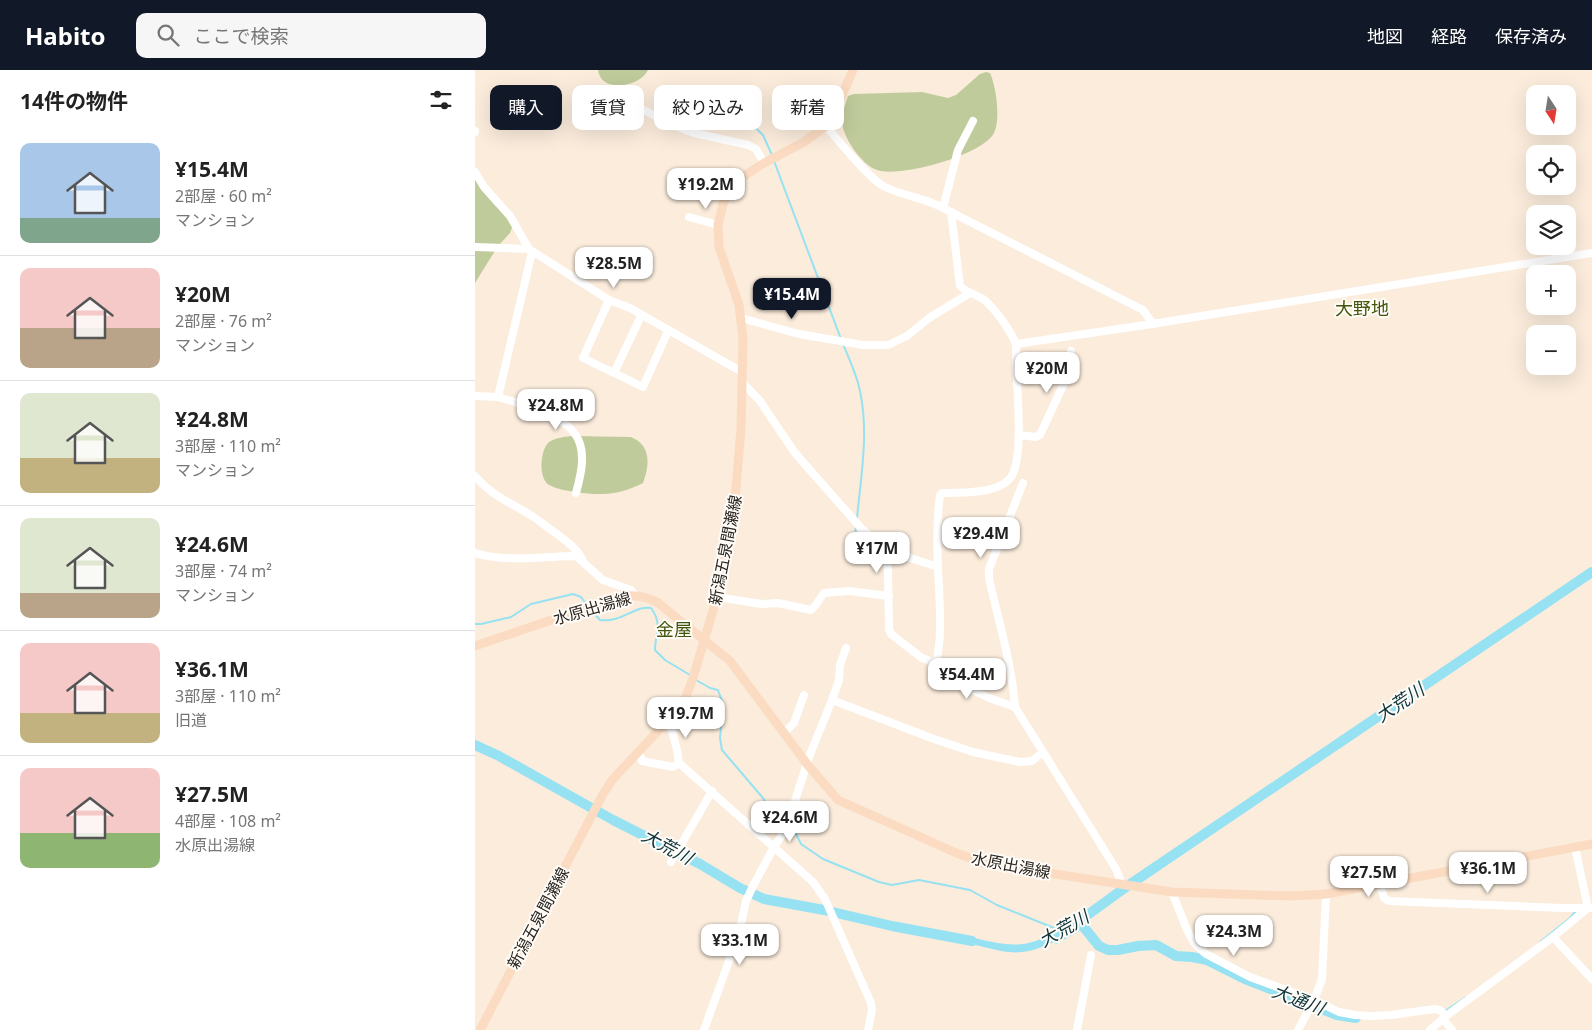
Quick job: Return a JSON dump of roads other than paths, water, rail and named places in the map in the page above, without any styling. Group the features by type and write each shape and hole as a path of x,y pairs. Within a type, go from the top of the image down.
{"main road":[{"name":"新潟五泉間瀬線","path":"844,92 853,70"},
{"name":"新潟五泉間瀬線","path":"480,1030 603,794 613,779 683,704 693,679 717,597 733,523 739,468 742,377 741,318 739,305 719,247 718,225 721,211 727,196 741,178 804,142 820,130"},
{"name":"水原出湯線","path":"475,646 622,596 642,596 657,602 730,661 807,764 838,800 961,855 983,862 1172,892 1290,896 1326,894 1592,844"}],"street":[{"path":"644,110 694,133 748,145 770,160"},
{"path":"936,663 940,625 938,567 940,495 943,493 961,494 988,490 999,486 1011,478 1017,457 1019,435 1016,344 1009,330 988,303 960,286 947,210 958,150 973,121"},
{"path":"830,130 873,179 884,187 927,200 947,210 1143,310 1153,324"},
{"path":"475,172 484,187 510,216 531,250 499,397"},
{"path":"689,217 718,225"},
{"path":"475,247 531,250 609,300 630,308 742,377 795,453 855,522 886,550 938,567"},
{"path":"1016,344 1153,324 1592,253"},
{"path":"741,318 799,334 879,346 893,343 907,336 929,318 969,293"},
{"path":"609,300 583,358 643,387 668,332"},
{"path":"614,373 641,316"},
{"path":"1019,435 1041,436 1065,380 1071,351"},
{"path":"475,396 499,397 543,412 568,426 575,435 581,450 580,474 576,494"},
{"path":"475,476 489,490 509,504 531,515 580,552 584,563"},
{"path":"1023,483 989,569 989,578 999,628 1013,680 1015,707 1116,869 1120,879 1119,883"},
{"path":"886,550 889,629 891,634 922,658 936,663 954,680 964,686 989,698 1015,707"},
{"path":"475,553 497,557 525,558 576,556 603,580 631,590 635,595"},
{"path":"717,597 761,604 778,603 811,610 823,593 849,591 889,596"},
{"path":"704,1030 739,933 746,901 773,847 788,824 807,764 839,680 840,664 845,648"},
{"path":"784,733 794,723 804,695"},
{"path":"832,700 973,752 1020,762 1032,761 1043,752"},
{"path":"669,720 679,763 813,882 825,899 871,1003 872,1010 868,1030"},
{"path":"639,753 642,761 673,767 679,763"},
{"path":"671,862 712,791"},
{"path":"1575,847 1590,908"},
{"path":"1380,884 1384,898 1389,901 1590,908"},
{"path":"1172,892 1191,938 1206,954 1250,977 1312,1004 1355,1015 1391,1015 1435,1008 1440,1010 1452,1030"},
{"path":"1298,1030 1312,1004 1322,979 1326,894"},
{"path":"1430,1030 1590,908"},
{"path":"1553,938 1592,979"},
{"path":"1077,1030 1091,955"}],"water":[{"path":"1072,920 1080,931 1056,944 1054,942 1027,951 1006,952 959,942 961,935 1008,944 1031,942 1043,938"}],"waterway":[{"path":"758,130 763,135 772,155"},
{"path":"774,161 841,339"},
{"path":"843,344 857,379 863,407 864,439 857,518"},
{"path":"854,548 856,525"},
{"name":"大荒川","path":"1064,932 1126,887 1592,572"},
{"path":"475,624 511,617 531,604 573,594 581,597 587,605"},
{"path":"591,610 600,620 608,620 622,617 639,609 651,608 658,624 655,650 665,660 690,675"},
{"path":"696,680 718,690 723,704 720,738 722,750 763,798 773,815 785,823"},
{"name":"大荒川","path":"475,745 499,756 613,820 764,899 972,941"},
{"path":"789,825 794,830 801,844 823,859 879,882 892,885 919,880 970,890 997,905 1059,930"},
{"name":"大通川","path":"1540,942 1576,911"},
{"name":"大通川","path":"1078,920 1099,946 1108,950 1156,945 1176,956 1207,960 1245,979 1337,1015 1356,1018"},
{"name":"大通川","path":"1445,1011 1466,997"}],"district":[{"name":"大野地","path":"1362,309"},
{"name":"金屋","path":"674,630"}]}
